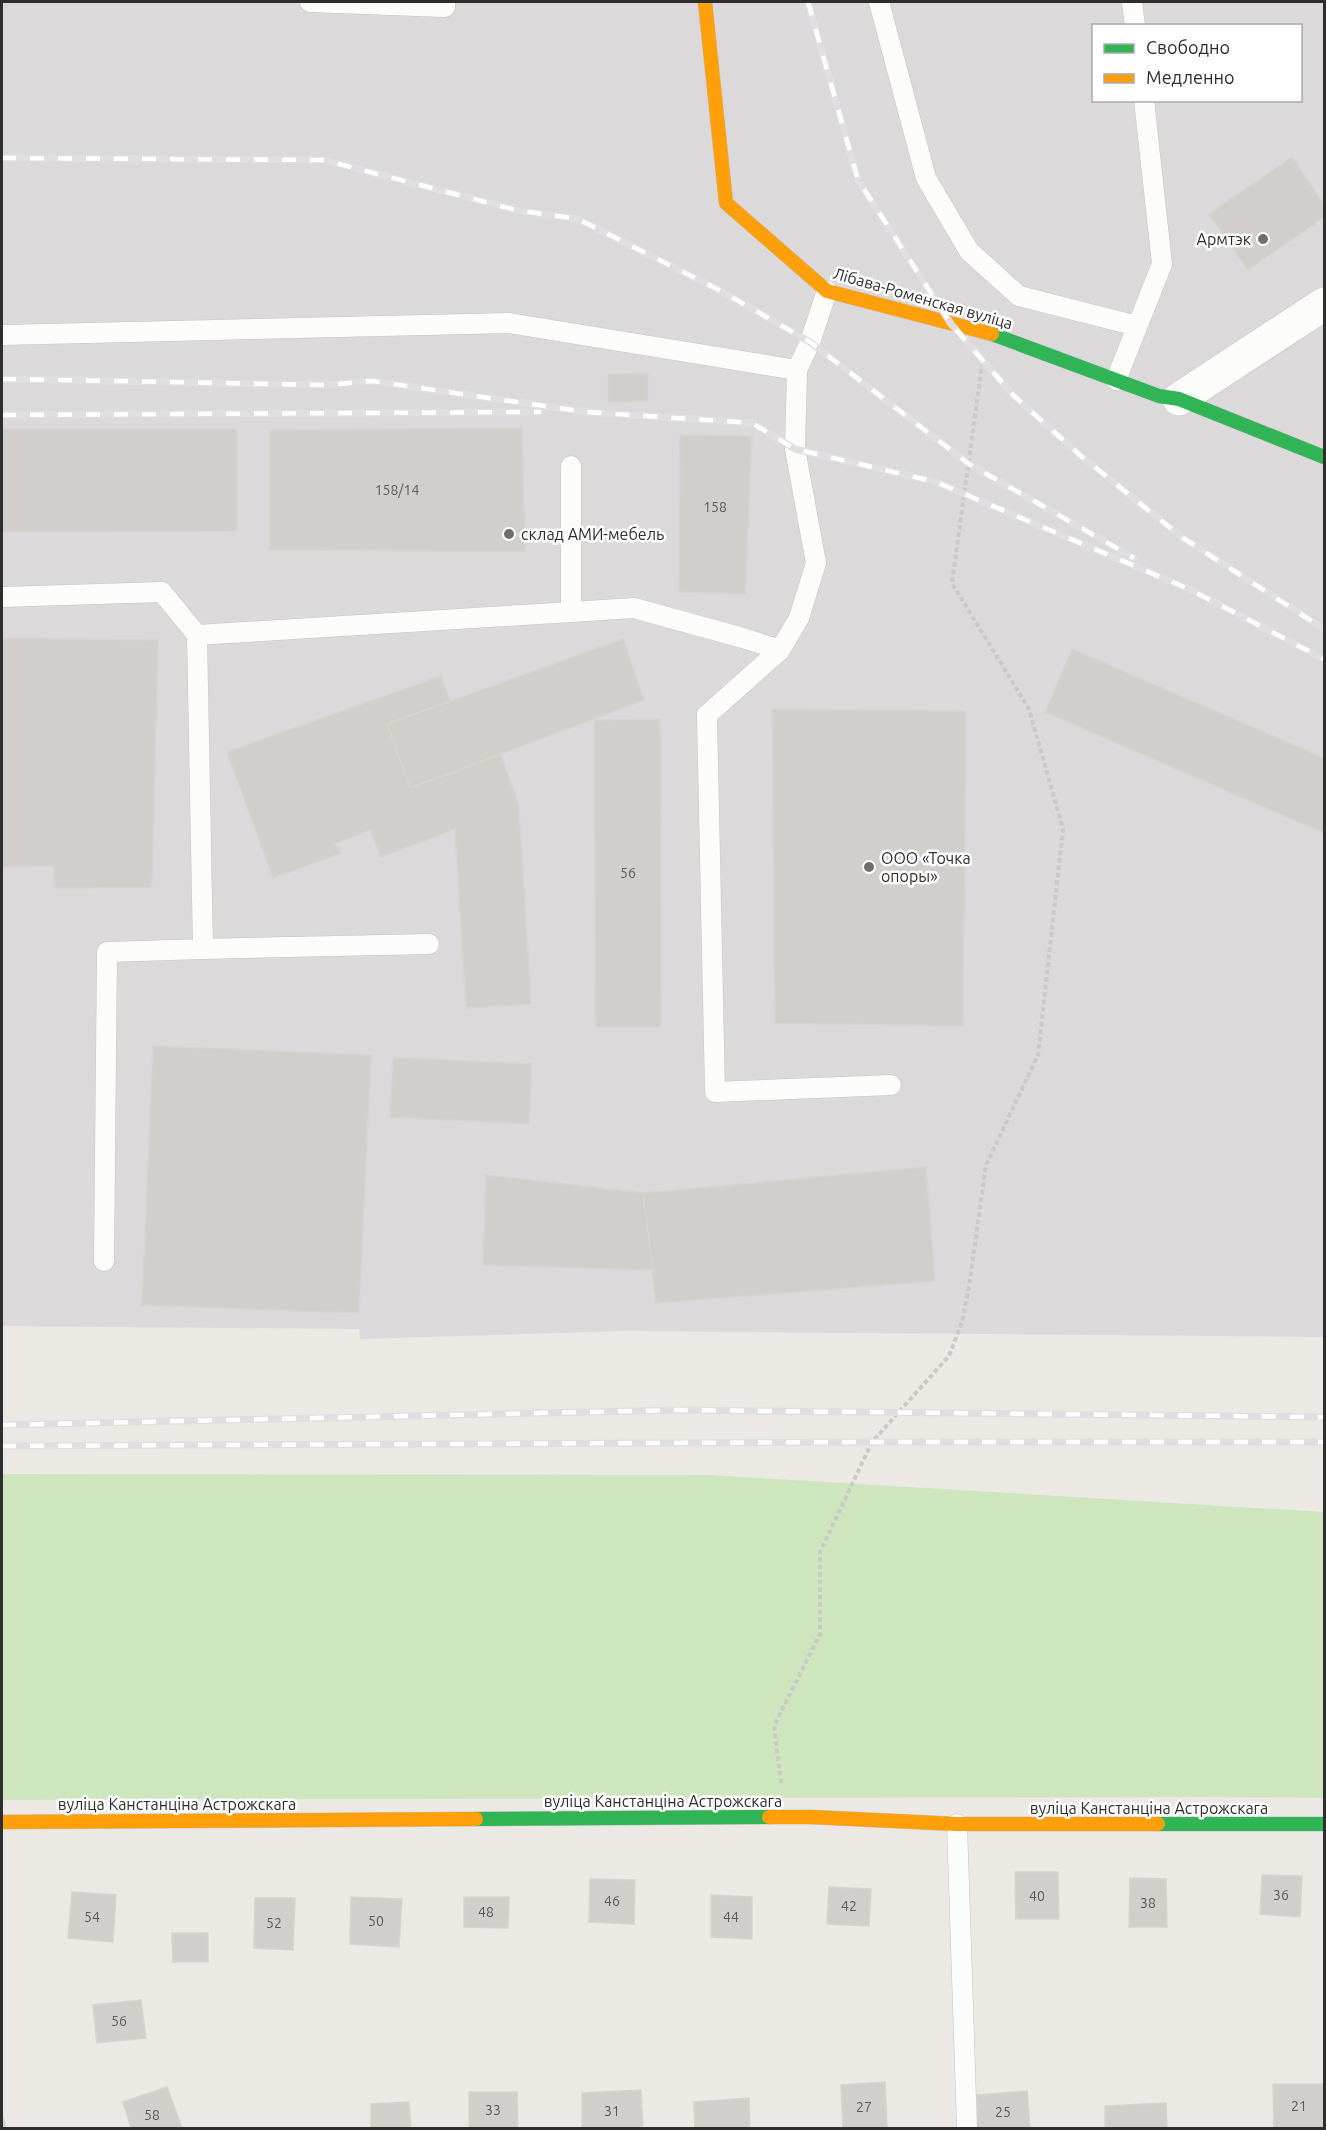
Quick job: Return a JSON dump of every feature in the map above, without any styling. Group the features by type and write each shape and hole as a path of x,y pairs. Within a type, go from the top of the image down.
{"street":[{"name":"Лібава-Роменская вуліца","path":"705,2 726,203 827,291 996,335 1159,396 1179,399 1324,457"},
{"path":"1179,399 1324,304"},
{"name":"вуліца Канстанціна Астрожскага","path":"2,1822 811,1817 957,1824 1324,1824"}],"lane":[{"path":"310,2 446,7 445,2"},
{"path":"879,2 926,178 969,251 1019,296 1137,326"},
{"path":"1132,2 1135,24"},
{"path":"1116,380 1162,264 1144,102"},
{"path":"827,291 810,342 797,370 795,449 816,563 799,618 780,650 706,715 715,1092 891,1085"},
{"path":"2,335 508,323 797,370"},
{"path":"571,466 571,612"},
{"path":"2,597 162,592 197,635 203,949"},
{"path":"197,635 634,608 780,650"},
{"path":"104,1261 107,952 429,944"},
{"path":"957,1824 968,2128"}],"path":[{"path":"811,1817 783,1797 774,1726 820,1635 820,1552 872,1442 949,1356 962,1322 969,1287 986,1165 1038,1055 1063,829 1029,709 952,583 983,359 996,335"}],"shaded area":[{"path":"2,2 1324,2 1324,1337 626,1331 360,1339 359,1329 2,1326"}],"green space":[{"path":"2,1474 708,1475 1324,1512 1324,1798 2,1800"}],"building":[{"path":"1292,157 1324,204 1324,217 1248,270 1209,214"},
{"path":"648,373 648,401 608,402 608,374"},
{"path":"522,428 525,551 270,550 270,430"},
{"path":"2,429 237,429 237,531 2,532"},
{"path":"680,435 752,436 745,594 679,592"},
{"path":"2,638 158,640 152,887 55,888 54,866 2,867"},
{"path":"623,639 644,700 410,788 387,724"},
{"path":"1072,649 1324,758 1324,833 1045,712"},
{"path":"441,676 450,701 387,724 410,788 501,755 519,806 531,1004 466,1008 455,829 381,857 370,830 334,844 342,853 273,878 227,752"},
{"name":"ООО «Точка опоры»","path":"772,709 966,711 963,1026 775,1023"},
{"path":"660,719 661,1027 596,1027 594,720"},
{"path":"153,1046 371,1055 359,1313 142,1305"},
{"path":"393,1057 532,1064 529,1124 390,1117"},
{"path":"926,1167 935,1281 656,1303 643,1193"},
{"path":"486,1175 643,1193 653,1270 483,1265"},
{"path":"1015,1872 1058,1872 1059,1919 1016,1919"},
{"path":"1262,1875 1302,1876 1300,1917 1260,1914"},
{"path":"1130,1878 1166,1879 1167,1927 1129,1927"},
{"path":"590,1879 635,1880 634,1924 589,1922"},
{"path":"829,1887 871,1889 869,1926 827,1924"},
{"path":"72,1892 116,1895 113,1942 68,1938"},
{"path":"711,1895 752,1897 752,1939 711,1937"},
{"path":"351,1897 402,1899 399,1947 350,1944"},
{"path":"464,1897 509,1897 508,1928 464,1927"},
{"path":"255,1898 295,1898 293,1950 254,1948"},
{"path":"172,1933 208,1933 208,1962 173,1962"},
{"path":"141,2000 146,2038 97,2043 93,2005"},
{"path":"885,2082 887,2128 843,2128 841,2085"},
{"path":"1273,2084 1324,2084 1324,2128 1274,2128"},
{"path":"167,2087 182,2128 131,2128 123,2102"},
{"path":"641,2090 643,2128 582,2128 582,2093"},
{"path":"1027,2091 1030,2128 978,2128 977,2095"},
{"path":"469,2092 517,2092 518,2128 469,2128"},
{"path":"749,2098 750,2128 695,2128 694,2102"},
{"path":"409,2102 411,2128 371,2128 371,2104"},
{"path":"1166,2103 1167,2128 1105,2128 1105,2106"},
{"path":"2,2114 6,2128 2,2128"}],"railway":[{"path":"808,2 858,180 951,324 1014,396 1081,456 1183,538 1324,629"},
{"path":"2,158 324,160 516,210 578,219 721,291 810,342 969,464 1134,558"},
{"path":"2,379 328,385 372,381 586,412 752,423 795,449 936,482 1189,589 1324,659"},
{"path":"2,415 541,412"},
{"path":"2,1425 677,1410 1324,1417"},
{"path":"2,1446 1324,1442"}],"traffic: fast":[{"path":"992,334 1159,396 1179,399 1324,457"},
{"path":"476,1819 769,1817"},
{"path":"1158,1824 1324,1824"}],"traffic: slow":[{"path":"705,2 726,203 827,291 992,334"},
{"path":"769,1817 957,1824 1158,1824"},
{"path":"2,1822 476,1819"}],"place":[{"name":"Армтэк","path":"1263,239"},
{"name":"склад АМИ-мебель","path":"509,534"},
{"name":"ООО «Точка опоры»","path":"869,867"}]}
